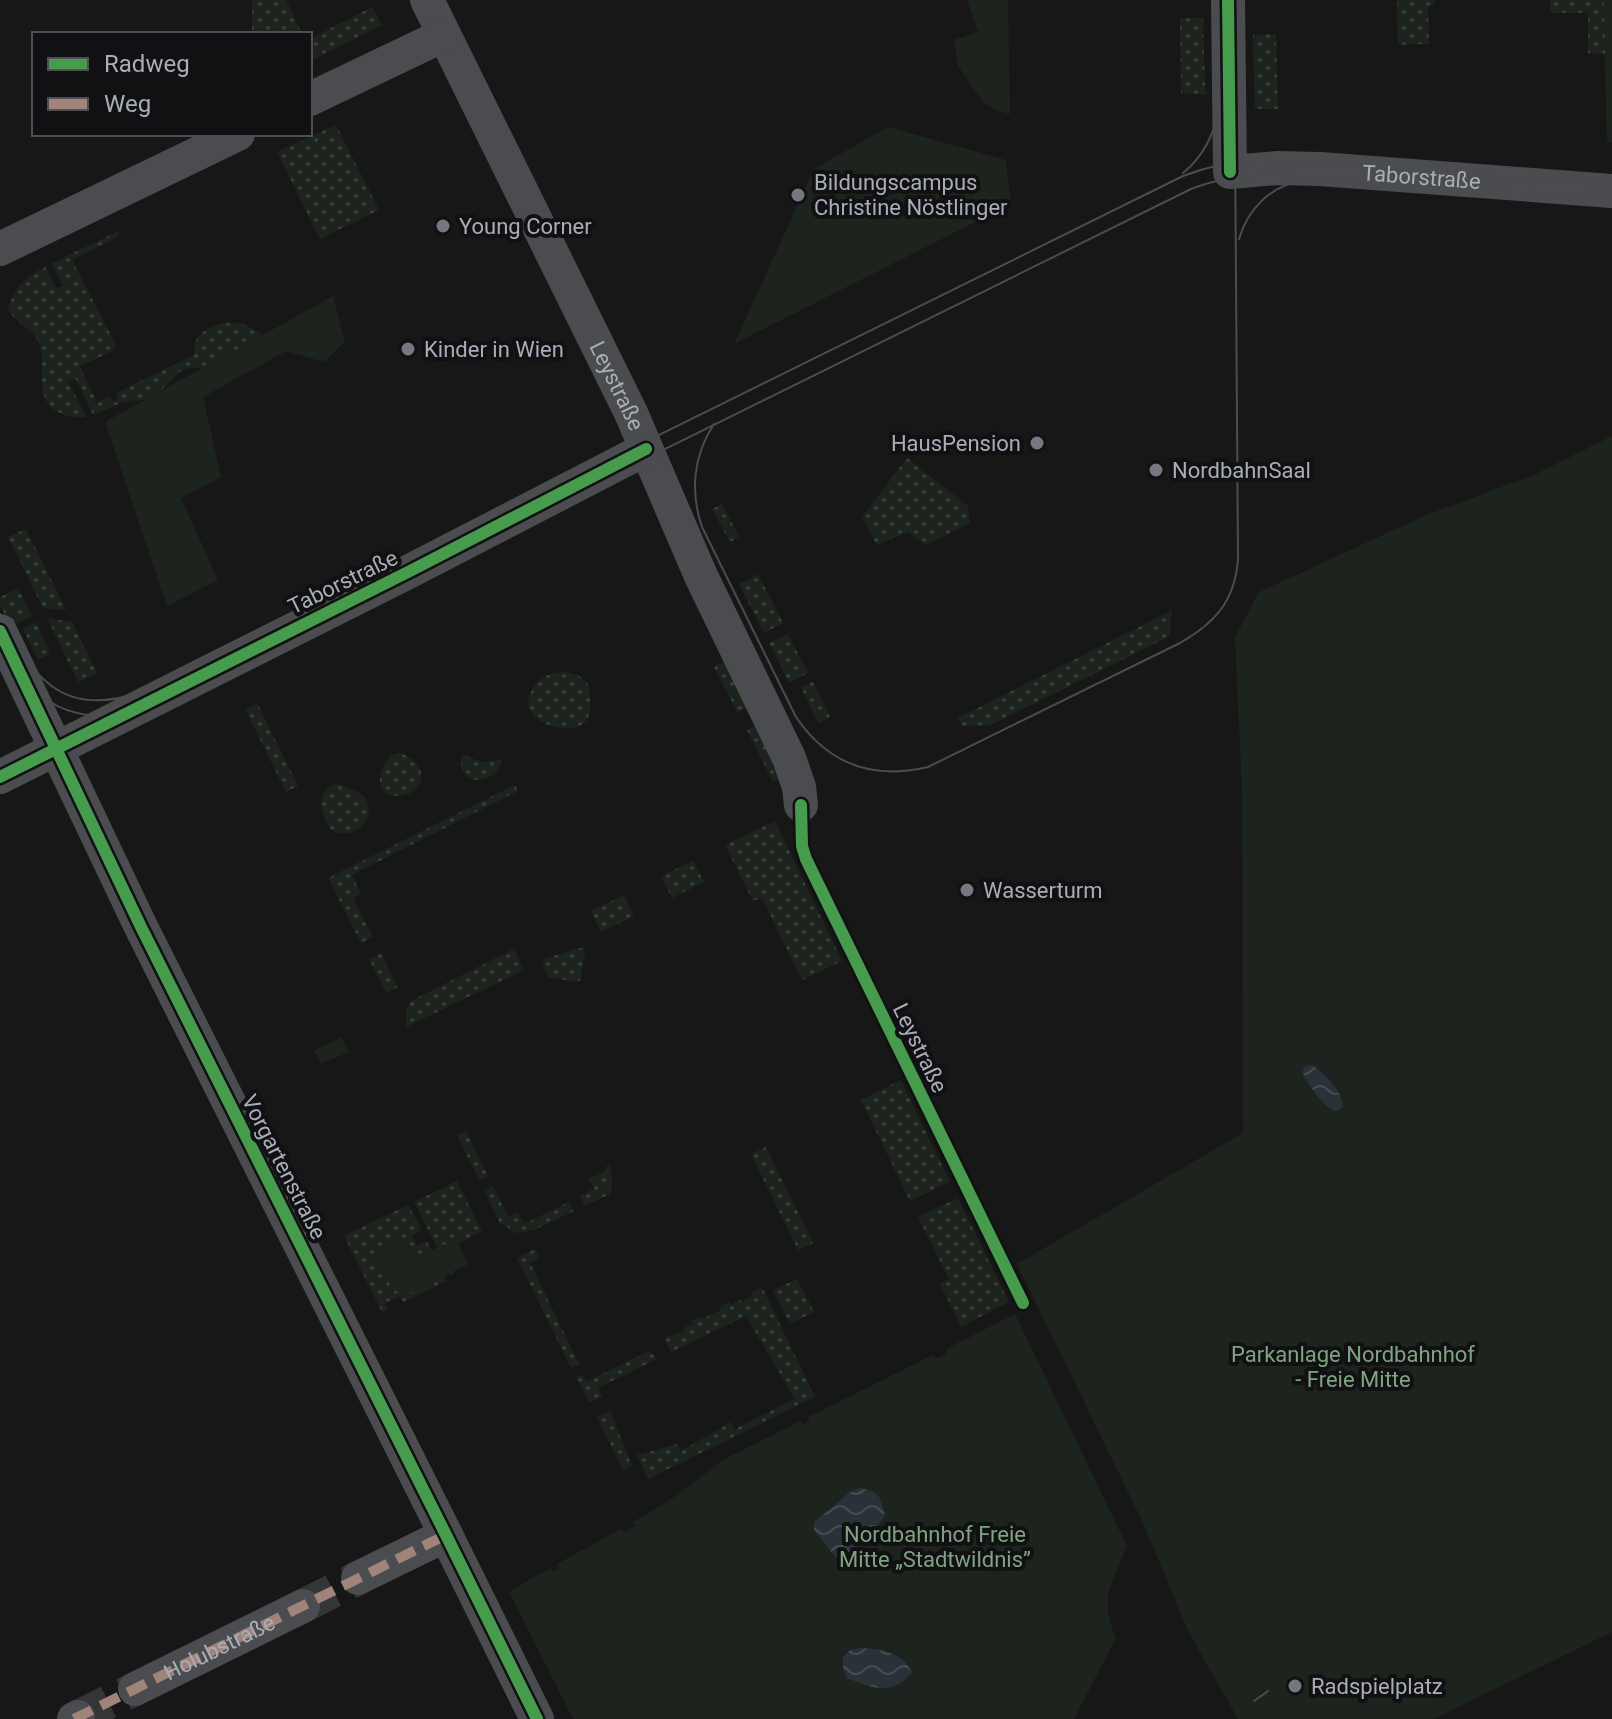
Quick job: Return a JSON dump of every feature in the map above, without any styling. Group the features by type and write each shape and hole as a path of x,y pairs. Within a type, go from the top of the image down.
{"street":[{"name":"Leystraße","path":"427,0 631,413 701,576 789,758 799,787 801,805"},
{"name":"Taborstraße","path":"1228,0 1230,172 1268,168 1320,169 1612,191"},
{"path":"312,98 444,35"},
{"path":"0,249 234,136"},
{"name":"Taborstraße","path":"0,777 646,449"},
{"name":"Vorgartenstraße","path":"0,631 147,940 537,1719"},
{"path":"358,1578 446,1535"},
{"name":"Holubstraße","path":"135,1689 303,1606"}],"green space":[{"path":"252,0 286,0 301,32 252,32"},
{"path":"967,0 1008,0 1010,114 984,103 958,66 954,40 978,32"},
{"path":"1397,0 1434,0 1434,5 1428,6 1429,44 1398,45"},
{"path":"1550,0 1612,0 1612,142 1607,141 1605,54 1588,53 1588,13 1550,13"},
{"path":"1604,0 1612,0 1612,142 1607,141"},
{"path":"372,7 382,25 312,60 312,38"},
{"path":"1180,18 1203,18 1207,95 1181,93"},
{"path":"1276,34 1278,109 1255,109 1253,35"},
{"path":"336,125 379,210 320,239 277,152"},
{"path":"888,127 1006,160 1011,204 734,344 814,169"},
{"path":"117,232 119,236 72,260 116,345 113,351 80,366 97,402 110,397 116,401 118,392 194,355 199,336 213,326 243,324 261,333 264,343 223,371 188,368 176,375 153,399 123,402 93,415 76,379 68,381 86,417 67,416 51,407 46,400 38,341 8,309 18,288 32,275 46,267 56,288 63,286 52,263"},
{"path":"333,296 345,342 324,362 286,351 203,397 221,477 181,498 218,580 167,606 105,422"},
{"name":"Parkanlage Nordbahnhof - Freie Mitte","path":"1612,436 1612,1632 1434,1719 1238,1719 1189,1633 1143,1523 1017,1264 1243,1133 1242,792 1235,637 1259,592 1424,516 1536,474"},
{"path":"907,458 968,506 970,523 926,545 908,532 877,545 862,517"},
{"path":"722,504 739,537 730,542 712,509"},
{"path":"26,529 66,610 43,608 8,537"},
{"path":"758,574 783,623 764,633 739,584"},
{"path":"18,588 32,616 14,625 9,623 0,605 0,597"},
{"path":"1171,611 1170,636 991,725 962,726 958,718"},
{"path":"47,618 72,622 97,673 78,682"},
{"path":"36,622 50,654 38,659 23,629"},
{"path":"788,634 808,673 789,683 769,643"},
{"path":"726,661 749,707 737,712 714,667"},
{"path":"566,672 578,675 588,684 590,703 586,721 568,728 546,724 536,718 528,700 543,677"},
{"path":"813,682 830,717 818,723 801,687"},
{"path":"257,703 298,786 286,792 245,709"},
{"path":"757,725 784,777 773,782 747,730"},
{"path":"399,753 414,760 420,769 421,779 414,791 398,796 384,791 380,776 389,758"},
{"path":"462,755 482,762 502,760 492,775 477,780 464,774"},
{"path":"335,784 353,790 364,798 369,807 363,825 344,834 333,831 321,805 324,792"},
{"path":"515,785 518,791 352,875 361,894 353,898 373,937 361,943 328,878"},
{"path":"775,821 842,961 802,980 762,898 753,901 725,845"},
{"path":"693,861 704,882 672,898 661,876"},
{"path":"624,895 634,916 601,932 591,911"},
{"path":"583,947 585,953 580,981 548,977 543,959"},
{"path":"514,949 524,970 406,1027 406,1010 411,1001"},
{"path":"381,953 398,987 386,993 369,959"},
{"path":"342,1037 349,1052 321,1064 314,1050"},
{"path":"901,1080 950,1182 910,1201 861,1100"},
{"path":"466,1131 488,1176 479,1180 457,1135"},
{"path":"766,1147 813,1243 798,1250 751,1154"},
{"path":"609,1163 612,1180 610,1194 585,1206 580,1196 594,1189 589,1179 604,1172"},
{"path":"457,1181 482,1232 458,1243 456,1239 441,1246 454,1274 451,1275 414,1202"},
{"path":"493,1186 508,1217 518,1213 524,1224 569,1202 574,1211 534,1230 516,1233 500,1223 484,1190"},
{"path":"958,1198 1009,1302 961,1327 940,1284 949,1279 918,1217"},
{"path":"408,1205 422,1230 412,1236 417,1246 427,1241 446,1281 403,1302 400,1296 385,1303 387,1309 382,1312 344,1236"},
{"path":"403,1237 415,1258 456,1239 468,1264 402,1298 389,1283 373,1253"},
{"path":"535,1249 539,1258 530,1263 579,1364 571,1368 517,1258"},
{"path":"797,1279 814,1312 790,1324 773,1290"},
{"path":"762,1287 815,1397 648,1479 637,1455 677,1444 681,1451 731,1422 735,1429 795,1399 746,1316 671,1352 664,1338 684,1331 683,1328 693,1324 691,1321 721,1310 720,1307 729,1302 731,1305 740,1300 742,1302 753,1296 751,1292"},
{"name":"Nordbahnhof Freie Mitte „Stadtwildnis”","path":"1015,1314 1127,1546 1109,1591 1108,1612 1116,1638 1074,1719 573,1719 509,1592 550,1568 553,1571 559,1568 557,1564 621,1529 624,1533 635,1526 633,1522 667,1502 723,1460 800,1421 802,1425 810,1421 808,1417 933,1355 935,1359 947,1354 946,1349"},
{"path":"649,1351 657,1359 598,1388 602,1397 589,1403 576,1377 582,1375 586,1382"},
{"path":"610,1411 632,1466 624,1471 597,1417"}],"water":[{"path":"1312,1065 1340,1094 1343,1106 1338,1111 1324,1103 1304,1077 1305,1066"},
{"path":"859,1488 878,1496 885,1515 841,1564 814,1530 814,1522"},
{"path":"860,1648 897,1656 912,1672 890,1688 874,1687 847,1678 843,1657 850,1650"}],"tunnel":[{"path":"303,1606 358,1578"},
{"path":"78,1717 135,1689"}],"tram line":[{"path":"1183,173 1211,137 1218,115 1223,69 1221,0"},
{"path":"714,424 702,449 696,474 696,501 702,527 796,717 822,746 853,764 889,771 928,767 1180,643 1213,619 1228,599 1238,559 1234,0"},
{"path":"0,614 23,655 51,686 68,695 88,700 111,700 137,693 1183,176 1212,167 1261,160 1612,185"},
{"path":"0,645 25,681 57,706 94,715 139,709 1191,189 1210,183 1268,175 1612,198"},
{"path":"1239,239 1248,218 1261,201 1278,189 1299,181"},
{"path":"1254,1701 1268,1691"}],"marked path":[{"path":"74,1719 446,1535"}],"cycle path":[{"path":"1228,0 1230,172"},
{"path":"0,777 646,449"},
{"path":"0,631 141,927 537,1719"},
{"path":"801,805 802,846 806,859 1023,1303"}],"place":[{"name":"Bildungscampus Christine Nöstlinger","path":"798,195"},
{"name":"Young Corner","path":"443,226"},
{"name":"Kinder in Wien","path":"408,349"},
{"name":"HausPension","path":"1037,443"},
{"name":"NordbahnSaal","path":"1156,470"},
{"name":"Wasserturm","path":"967,890"},
{"name":"Radspielplatz","path":"1295,1686"}]}
